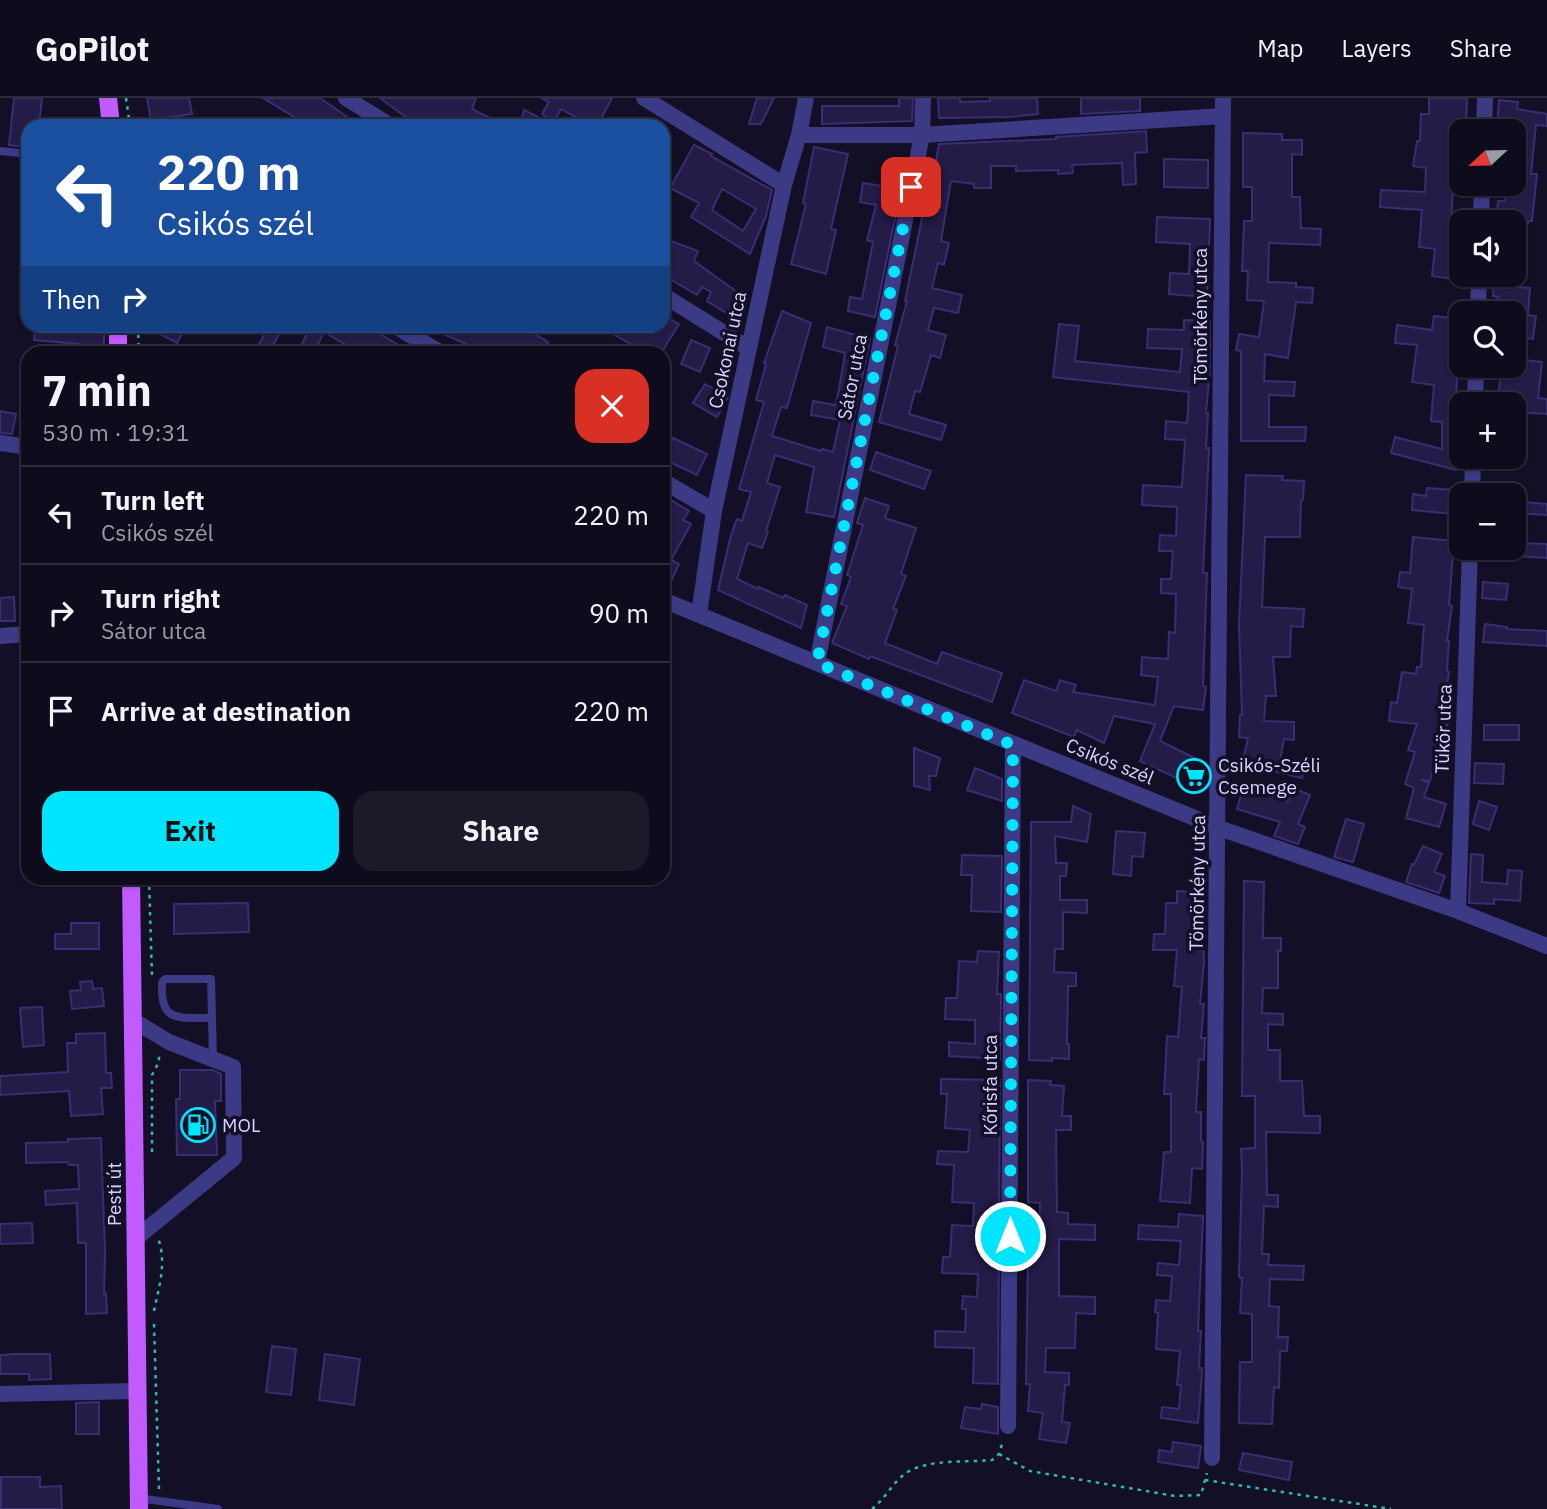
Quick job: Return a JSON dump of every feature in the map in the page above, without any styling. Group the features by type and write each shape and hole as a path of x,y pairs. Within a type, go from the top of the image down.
{"main road":[{"path":"108,98 110,119"},
{"name":"Pesti út","path":"131,885 139,1503"}],"street":[{"path":"346,98 380,119"},
{"path":"644,98 784,185"},
{"name":"Csokonai utca","path":"699,614 714,511 784,185 799,135 806,98"},
{"name":"Sátor utca","path":"817,663 922,135 923,98"},
{"name":"Tömörkény utca","path":"1212,1458 1223,98"},
{"path":"1484,119 1485,98"},
{"path":"799,135 922,135 1223,116"},
{"path":"670,299 748,348"},
{"path":"407,333 429,346"},
{"path":"0,443 21,446"},
{"path":"670,485 714,511"},
{"name":"Tükör utca","path":"1458,911 1470,560"},
{"name":"Csikós szél","path":"670,603 1219,828 1458,911 1547,946"},
{"path":"0,636 21,634"},
{"name":"Kőrisfa utca","path":"1008,1426 1013,745"},
{"path":"134,1021 169,1042 233,1067 234,1158 135,1239"},
{"path":"0,1394 136,1391"}],"lane":[{"path":"0,151 21,153"},
{"path":"212,1018 173,1017 167,1014 162,1002 162,983 165,979 211,979 212,1018 213,1059"},
{"path":"139,1503 159,1501 218,1509"}],"path":[{"path":"126,98 129,119"},
{"path":"149,885 152,989"},
{"path":"152,1157 152,1075 159,1062 159,1049 153,1031"},
{"path":"153,1225 162,1248 162,1281 154,1310 159,1501"},
{"path":"872,1509 884,1499 904,1474 925,1464 992,1461 999,1454 1008,1426"},
{"path":"999,1454 1030,1471 1175,1496 1201,1495 1212,1458"},
{"path":"1205,1480 1391,1509"}],"building":[{"path":"14,98 42,98 40,119 21,119 21,146 9,145"},
{"path":"147,98 189,98 192,114 151,119"},
{"path":"263,98 320,98 350,119 298,119"},
{"path":"380,98 476,98 472,109 492,119 448,117 409,119"},
{"path":"541,98 612,98 601,119 579,119 561,109 556,119 550,119 542,114 549,102"},
{"path":"757,98 774,98 761,124 749,124"},
{"path":"899,98 913,98 912,121 822,124 822,106 899,106"},
{"path":"938,98 960,98 960,102 990,101 990,98 1037,98 1038,114 939,118"},
{"path":"1081,98 1140,98 1140,111 1081,114"},
{"path":"1429,98 1467,98 1466,119 1449,119 1449,196 1452,196 1452,210 1449,210 1449,278 1432,276 1435,249 1419,247 1422,210 1380,207 1381,190 1425,192 1426,168 1413,166 1417,141 1420,141 1421,114 1429,114"},
{"path":"1499,100 1518,102 1517,109 1547,114 1547,126 1536,125 1531,174 1537,174 1532,221 1528,223 1526,210 1497,210 1498,201 1505,201 1506,196 1526,196 1526,119 1498,119"},
{"path":"524,110 538,117 538,119 522,119"},
{"path":"1146,131 1147,152 1135,153 1136,184 1123,185 1122,163 1072,165 1073,173 1058,174 1058,170 1016,171 1016,166 991,166 991,188 974,188 974,184 951,181 941,241 949,243 944,265 938,263 932,288 962,295 958,313 934,308 928,330 946,335 940,358 931,355 920,392 915,391 909,414 946,425 941,440 879,422 898,346 895,345 907,301 939,144 1056,139"},
{"path":"1243,133 1282,134 1282,140 1302,140 1302,155 1292,154 1292,197 1300,197 1301,228 1321,229 1320,245 1269,243 1268,282 1296,283 1296,287 1313,288 1312,303 1296,302 1288,358 1265,354 1264,381 1295,382 1294,396 1269,395 1269,427 1306,427 1305,441 1241,441 1241,351 1236,350 1239,334 1259,337 1264,301 1247,300 1248,271 1242,271 1244,221 1252,221 1252,187 1243,187"},
{"path":"694,145 772,190 766,216 750,254 691,217 699,203 670,188","holes":["722,189 756,209 743,231 712,210"]},
{"path":"814,147 848,154 831,229 836,230 826,274 791,264 806,204 803,203"},
{"path":"1164,159 1208,160 1208,188 1164,187"},
{"path":"863,183 901,189 875,317 848,311 850,297 862,299 873,242 867,240 876,205 860,202"},
{"path":"1157,217 1210,219 1207,297 1169,294 1170,273 1189,274 1190,244 1156,242"},
{"path":"670,241 698,251 694,261 744,297 739,321 707,301 711,292 702,287 697,295 670,279"},
{"path":"1493,287 1530,288 1528,315 1536,316 1533,339 1526,338 1526,301 1498,301 1498,297 1493,296"},
{"path":"782,311 811,323 787,408 781,407 772,436 833,452 840,420 811,415 813,401 835,405 838,395 845,353 823,347 827,327 870,339 834,517 806,512 814,467 775,455 767,483 780,487 766,531 768,532 762,548 748,543 737,579 807,605 801,628 718,590 731,535 737,519 742,521 751,492 739,489 764,402 756,400 766,364 764,363"},
{"path":"1434,316 1449,318 1449,378 1457,378 1456,392 1449,392 1449,468 1391,453 1395,437 1442,449 1442,422 1431,421 1434,385 1412,382 1417,345 1395,343 1397,325 1432,330"},
{"path":"670,319 679,324 665,346 634,346 611,333 670,333"},
{"path":"1184,320 1210,321 1206,413 1206,448 1209,448 1203,573 1207,573 1203,686 1206,687 1203,710 1174,706 1160,741 1205,763 1194,786 1140,761 1155,724 1114,716 1104,743 1077,730 1074,737 1012,713 1024,680 1056,691 1060,680 1076,685 1073,692 1155,705 1158,677 1141,675 1142,657 1168,659 1169,632 1175,633 1176,594 1161,593 1161,579 1171,579 1173,551 1159,551 1160,535 1176,536 1177,507 1142,505 1143,485 1182,487 1185,440 1165,439 1166,421 1187,423 1189,392 1053,377 1059,324 1079,326 1075,361 1180,372 1182,349 1147,348 1148,329 1184,330"},
{"path":"35,333 104,333 104,346 79,346 34,340"},
{"path":"158,333 182,333 177,343"},
{"path":"265,333 280,333 272,346 259,344"},
{"path":"308,333 324,333 317,346 301,346"},
{"path":"326,333 378,333 400,346 348,346"},
{"path":"441,333 533,333 551,346 471,346"},
{"path":"691,340 710,348 700,372 681,364"},
{"path":"1526,360 1542,362 1538,398 1547,399 1547,414 1526,413 1526,392 1499,392 1500,378 1526,378"},
{"path":"705,384 728,397 717,417 693,403"},
{"path":"0,411 16,414 12,434 0,433"},
{"path":"673,438 707,454 697,475 670,462 670,444"},
{"path":"876,452 931,471 924,489 870,470"},
{"path":"1246,475 1283,476 1282,480 1304,481 1300,537 1265,537 1262,607 1304,609 1303,627 1291,626 1290,657 1273,657 1276,696 1266,696 1264,721 1294,722 1294,740 1284,739 1280,761 1305,767 1302,778 1242,764 1248,738 1239,737 1242,715 1239,624"},
{"path":"1427,488 1449,490 1449,514 1412,510 1413,494 1426,496"},
{"path":"865,498 889,506 885,518 916,528 901,574 906,576 893,609 897,610 885,643 937,664 942,652 1002,673 992,702 870,656 869,659 832,643 847,606 841,604 851,577 847,575 863,525 857,523"},
{"path":"670,502 689,511 683,520 691,524 671,560 679,564 670,584"},
{"path":"1526,502 1547,504 1547,515 1526,514"},
{"path":"1413,537 1449,541 1449,560 1453,560 1449,605 1452,606 1447,641 1449,672 1444,707 1449,707 1446,746 1440,762 1436,760 1430,781 1421,780 1429,783 1424,797 1446,804 1439,827 1406,818 1414,788 1405,784 1415,752 1408,750 1417,724 1389,721 1391,702 1397,703 1402,672 1416,674 1417,667 1421,667 1424,625 1408,623 1412,589 1398,587 1400,572 1410,573"},
{"path":"1526,543 1547,544 1547,558 1526,557"},
{"path":"1483,582 1508,584 1506,600 1482,598"},
{"path":"14,597 15,621 0,621 0,598"},
{"path":"1485,624 1507,629 1547,631 1547,646 1483,642"},
{"path":"1484,725 1519,725 1519,740 1484,740"},
{"path":"914,748 940,758 936,776 929,776 930,790 914,786"},
{"path":"1475,763 1504,764 1503,784 1474,783"},
{"path":"975,768 1002,779 1002,801 967,790"},
{"path":"1243,788 1288,801 1293,788 1310,795 1298,824 1305,827 1298,844 1274,836 1280,822 1237,809"},
{"path":"1479,801 1497,807 1489,830 1473,824"},
{"path":"1073,806 1091,814 1087,842 1055,836 1056,863 1067,863 1066,876 1060,876 1060,900 1087,900 1087,913 1063,912 1063,949 1055,949 1054,972 1076,973 1076,986 1068,986 1069,1059 1029,1060 1031,822 1071,822"},
{"path":"1346,819 1364,824 1353,862 1334,857"},
{"path":"1116,831 1145,833 1143,857 1132,856 1131,876 1113,874"},
{"path":"1423,846 1442,854 1434,872 1445,876 1439,893 1406,882 1412,864 1414,865"},
{"path":"1471,854 1483,855 1482,882 1507,884 1508,870 1522,871 1520,901 1494,899 1494,904 1469,903"},
{"path":"962,855 1002,856 1001,912 971,911 972,875 961,875"},
{"path":"1244,881 1264,882 1263,938 1281,938 1281,951 1278,951 1278,988 1263,988 1262,1013 1283,1014 1283,1025 1268,1024 1268,1050 1280,1050 1280,1081 1302,1081 1304,1116 1320,1116 1320,1133 1266,1132 1267,1195 1278,1195 1278,1207 1264,1206 1262,1254 1269,1254 1268,1265 1304,1266 1303,1280 1270,1279 1269,1306 1279,1307 1278,1337 1288,1337 1287,1351 1280,1351 1279,1388 1274,1387 1272,1424 1239,1423 1240,1362 1252,1362 1252,1314 1240,1313 1241,1149 1255,1148 1255,1096 1242,1096"},
{"path":"1177,891 1204,893 1204,962 1200,1004 1204,1004 1201,1038 1205,1038 1204,1060 1199,1059 1196,1112 1201,1112 1202,1169 1192,1168 1190,1203 1160,1201 1164,1152 1171,1152 1171,1094 1164,1094 1167,1036 1178,1037 1182,987 1174,986 1177,950 1153,950 1154,934 1165,934 1166,903 1177,903"},
{"path":"248,903 249,932 174,934 174,904"},
{"path":"71,923 99,923 99,949 55,949 55,934 71,934"},
{"path":"978,951 999,952 997,994 1001,994 1000,1059 949,1056 949,1042 975,1044 975,1020 945,1019 946,998 957,998 959,961 977,962"},
{"path":"92,981 93,989 102,988 104,1006 72,1009 70,991 81,990 80,982"},
{"path":"42,1007 44,1045 23,1047 20,1008"},
{"path":"105,1033 106,1073 111,1073 112,1088 101,1088 103,1114 71,1116 69,1091 0,1095 0,1076 68,1072 67,1043 76,1043 76,1034"},
{"path":"180,1070 212,1070 221,1074 221,1101 215,1101 217,1155 177,1155 176,1099 180,1099"},
{"path":"941,1079 1000,1080 998,1384 973,1383 974,1348 935,1347 935,1331 965,1332 966,1309 962,1309 963,1296 977,1297 978,1274 942,1273 943,1257 950,1257 952,1225 973,1226 974,1203 952,1202 954,1165 937,1164 938,1151 968,1152 970,1130 945,1128 947,1094 941,1094"},
{"path":"1028,1080 1051,1081 1050,1085 1064,1086 1062,1116 1071,1116 1071,1130 1056,1130 1057,1212 1068,1213 1068,1224 1095,1225 1095,1240 1059,1239 1059,1296 1095,1297 1095,1314 1076,1313 1075,1348 1046,1348 1045,1372 1069,1373 1069,1385 1065,1385 1062,1422 1070,1423 1066,1443 1039,1439 1043,1413 1028,1411 1028,1256 1039,1256 1040,1203 1028,1202"},
{"path":"101,1138 104,1294 107,1313 86,1314 86,1243 78,1243 77,1203 46,1205 45,1191 79,1189 78,1165 69,1165 68,1162 26,1163 26,1143"},
{"path":"1179,1214 1203,1216 1198,1331 1201,1331 1199,1368 1202,1368 1202,1373 1198,1423 1161,1418 1162,1407 1179,1409 1181,1385 1177,1385 1180,1351 1156,1349 1156,1300 1170,1301 1172,1276 1157,1275 1158,1263 1179,1265 1181,1241 1138,1239 1139,1225 1178,1227"},
{"path":"32,1223 33,1243 0,1244 0,1224"},
{"path":"272,1346 296,1349 291,1395 266,1392"},
{"path":"50,1354 51,1379 29,1380 29,1374 0,1374 0,1355"},
{"path":"325,1354 360,1359 354,1405 319,1400"},
{"path":"99,1402 99,1434 76,1434 76,1403"},
{"path":"982,1404 998,1407 998,1434 961,1428 965,1407 981,1409"},
{"path":"1173,1442 1201,1446 1198,1468 1158,1462 1159,1450 1172,1452"},
{"path":"1243,1453 1292,1462 1289,1480 1239,1470"},
{"path":"1,1477 40,1477 40,1487 61,1486 62,1509 1,1509"}],"place":[{"name":"Csikós-Széli Csemege","path":"1194,776"},
{"name":"MOL","path":"198,1125"}],"route":[{"path":"911,187 817,663 1013,745 1010,1236"}]}
